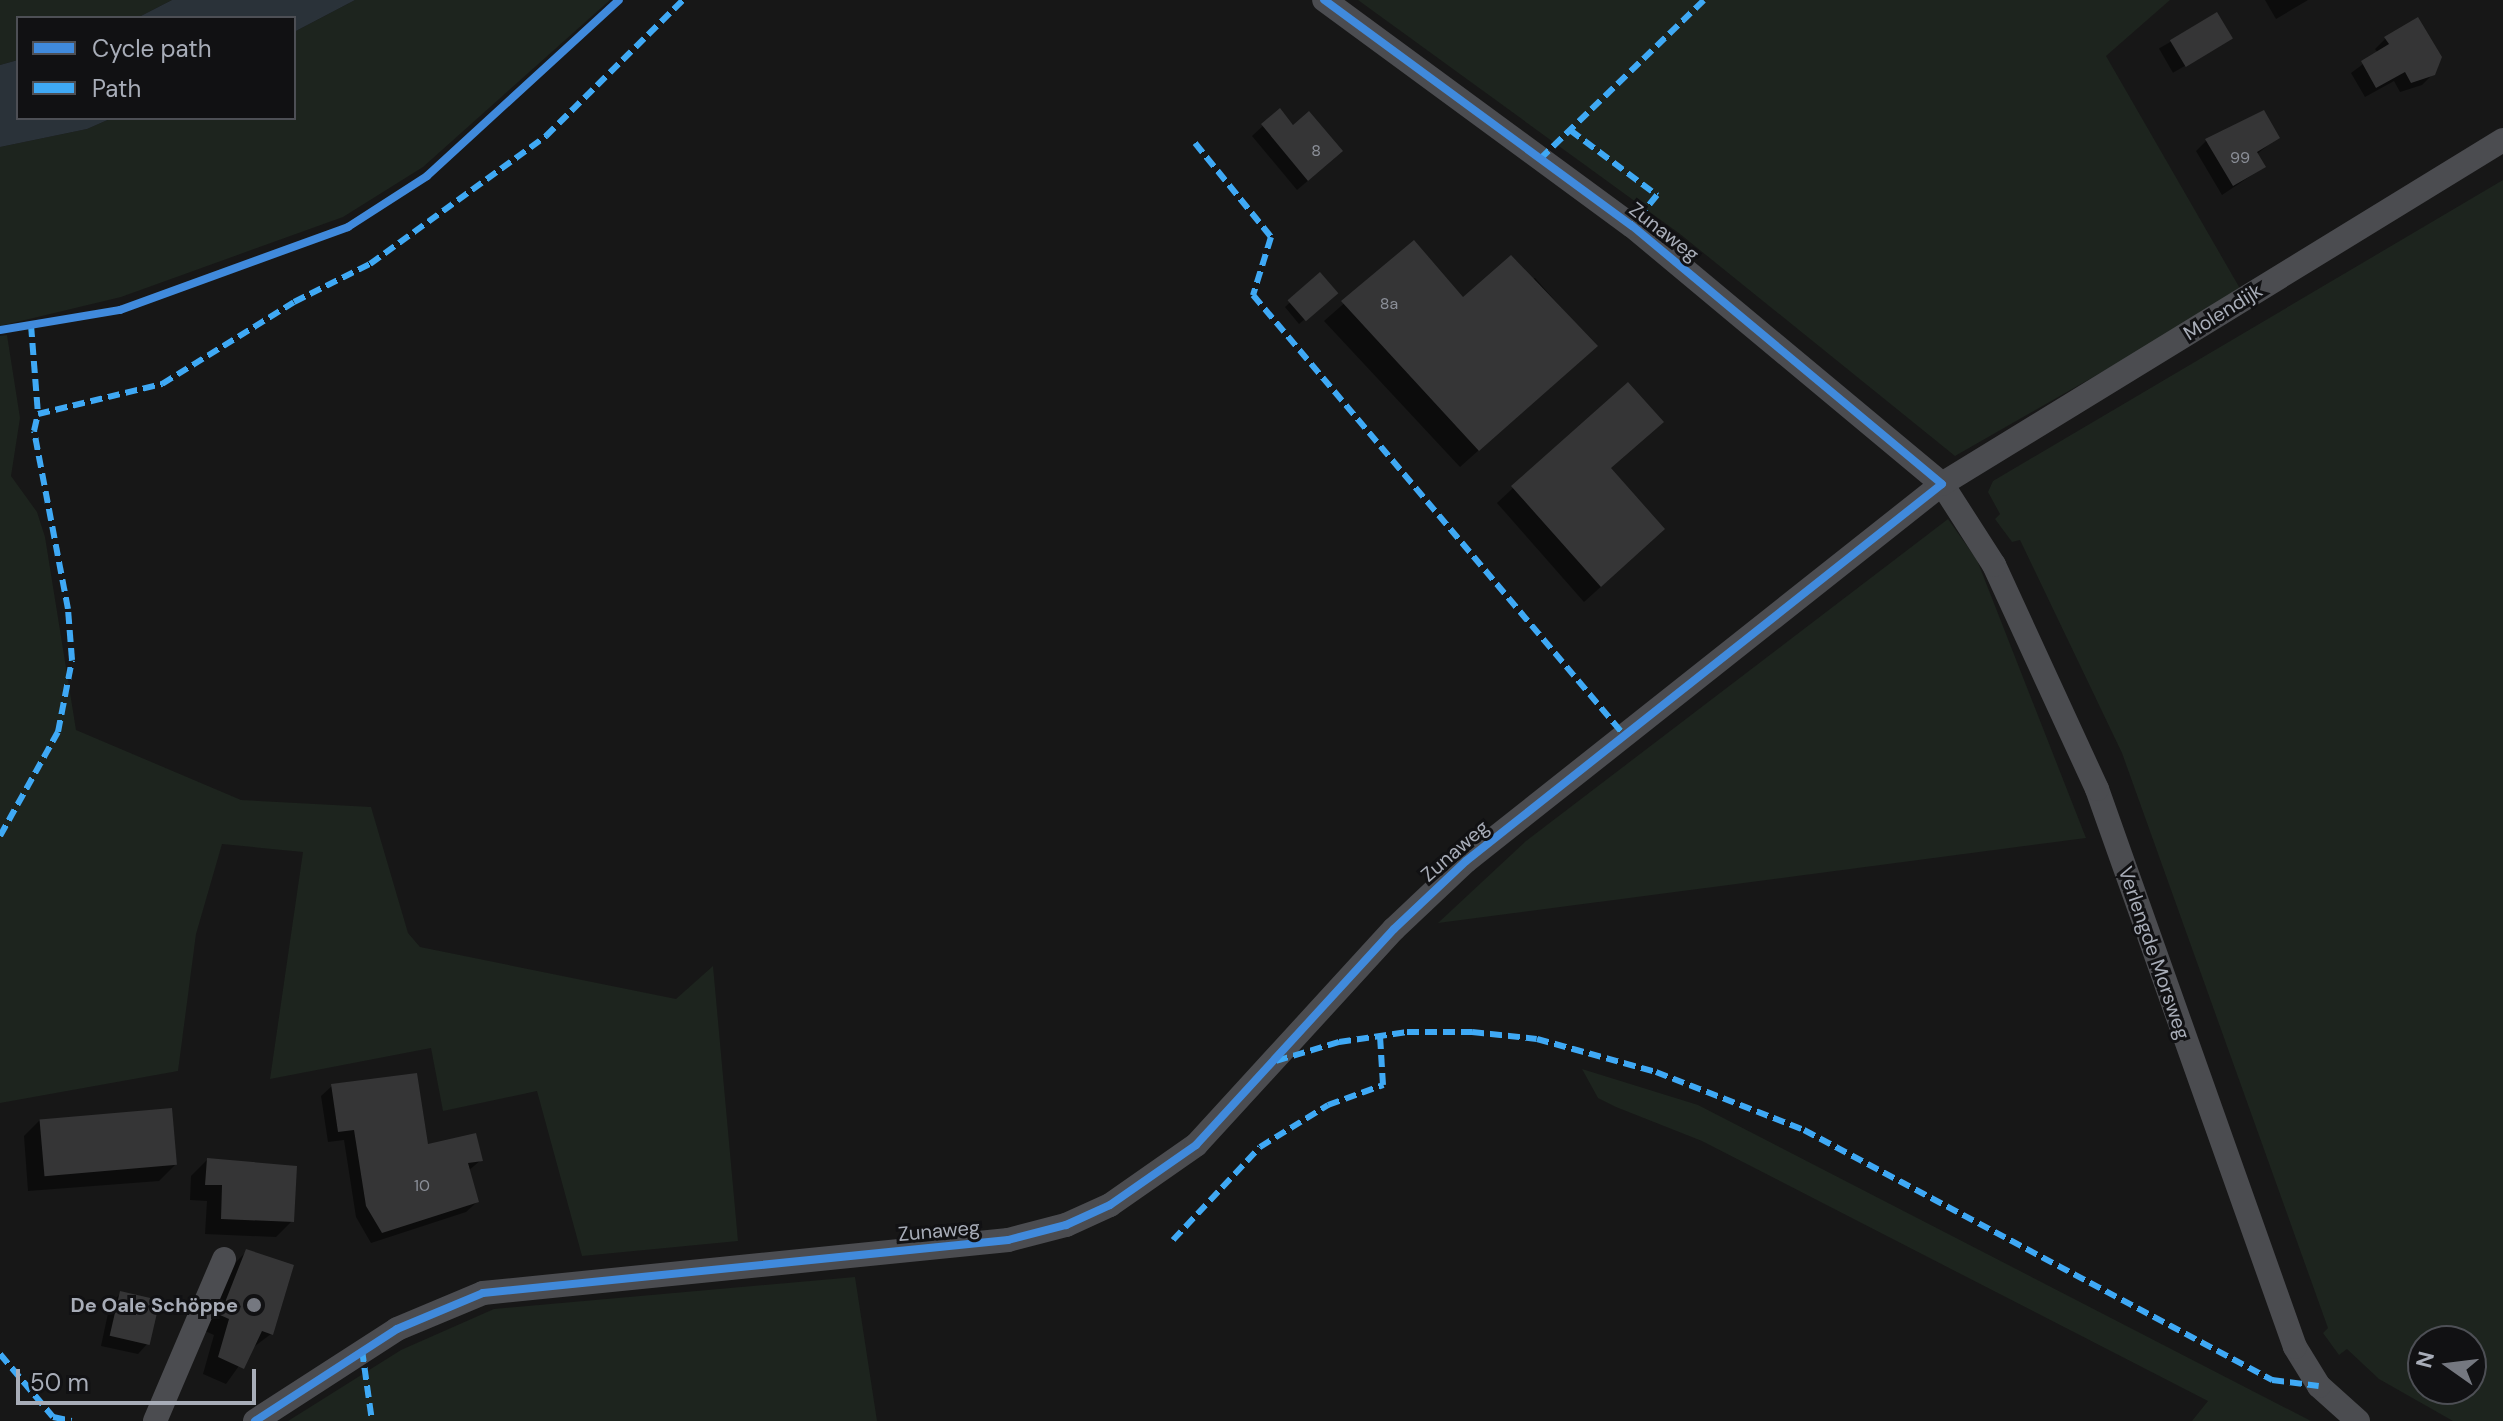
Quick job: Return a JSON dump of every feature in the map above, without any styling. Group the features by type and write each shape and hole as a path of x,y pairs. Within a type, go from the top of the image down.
{"street":[{"name":"Zunaweg","path":"255,1421 397,1329 483,1293 1008,1240 1066,1225 1110,1205 1196,1145 1394,929 1466,861 1942,484 1632,226 1324,0"},
{"name":"Molendijk","path":"1942,484 2503,140"},
{"name":"Verlengde Morsweg","path":"1942,484 1994,565 2097,789 2291,1338 2319,1386 2358,1421"},
{"path":"155,1421 224,1259"}],"shaded area":[{"path":"0,0 172,0 141,16 16,16 16,61 0,65"},
{"path":"172,0 355,0 296,31 296,16 141,16"},
{"path":"355,0 610,0 423,167 343,217 121,297 0,326 0,147 87,129 107,120 296,120 296,31"},
{"path":"1358,0 2170,0 2106,56 2242,292 1955,456 1680,234"},
{"path":"16,61 16,120 107,120 87,129 0,147 0,65"},
{"path":"2503,180 2503,1421 2453,1421 2425,1405 2487,1405 2487,1325 2407,1325 2407,1395 2379,1379 2347,1349 2339,1355 2323,1333 2328,1328 2122,753 2020,540 2012,542 1995,519 2000,514 1988,492 1993,481"},
{"path":"7,335 20,418 11,476 37,512 45,537 76,730 241,800 371,807 408,933 420,947 676,999 713,966 738,1241 582,1256 537,1091 443,1111 431,1048 270,1079 303,852 222,844 196,934 178,1071 0,1103 0,336"},
{"path":"1948,519 1977,560 2086,838 1438,923 1526,841"},
{"path":"1582,1069 1698,1105 2311,1421 2192,1421 2208,1401 1702,1141 1598,1098"},
{"path":"855,1277 877,1421 288,1421 401,1350 494,1309"}],"building":[{"path":"2217,12 2233,39 2186,67 2170,40"},
{"path":"2418,17 2442,57 2435,75 2411,83 2405,72 2376,88 2361,61 2389,44 2384,37"},
{"path":"1280,108 1293,125 1309,111 1343,151 1308,181 1261,124"},
{"path":"2264,110 2280,138 2257,152 2266,167 2233,186 2205,139"},
{"path":"1414,240 1463,297 1511,255 1598,346 1479,451 1341,301"},
{"path":"1320,272 1338,293 1306,321 1288,300"},
{"path":"1628,382 1664,422 1611,468 1665,529 1601,587 1511,486"},
{"path":"417,1073 428,1144 476,1133 483,1161 468,1163 479,1202 382,1233 366,1206 354,1130 338,1132 331,1084"},
{"path":"172,1108 177,1165 44,1176 40,1120"},
{"path":"207,1158 297,1166 294,1222 221,1219 222,1185 205,1185"},
{"name":"De Oale Schöppe","path":"246,1249 294,1265 273,1335 262,1331 244,1369 218,1357 229,1319 220,1315"},
{"path":"120,1291 160,1300 150,1345 110,1336"}],"marked path":[{"path":"0,836 58,732 72,660 68,609 34,431 38,414 162,384 294,302 370,264 546,136 683,0"},
{"path":"1540,159 1704,0"},
{"path":"1570,130 1657,195 1632,226"},
{"path":"1195,143 1271,237 1253,295 1624,735"},
{"path":"31,325 38,414"},
{"path":"1276,1061 1339,1042 1407,1032 1472,1032 1537,1039 1656,1072 1804,1130 2272,1380 2319,1386"},
{"path":"1173,1240 1260,1147 1328,1105 1383,1085 1380,1036"},
{"path":"362,1350 372,1421"},
{"path":"0,1354 53,1417 72,1421"}],"cycle path":[{"path":"0,330 120,310 348,227 427,176 619,0"},
{"path":"255,1421 397,1329 483,1293 1008,1240 1066,1225 1110,1205 1196,1145 1394,929 1466,861 1942,484 1632,226 1324,0"}],"place":[{"name":"De Oale Schöppe","path":"254,1305"}]}
